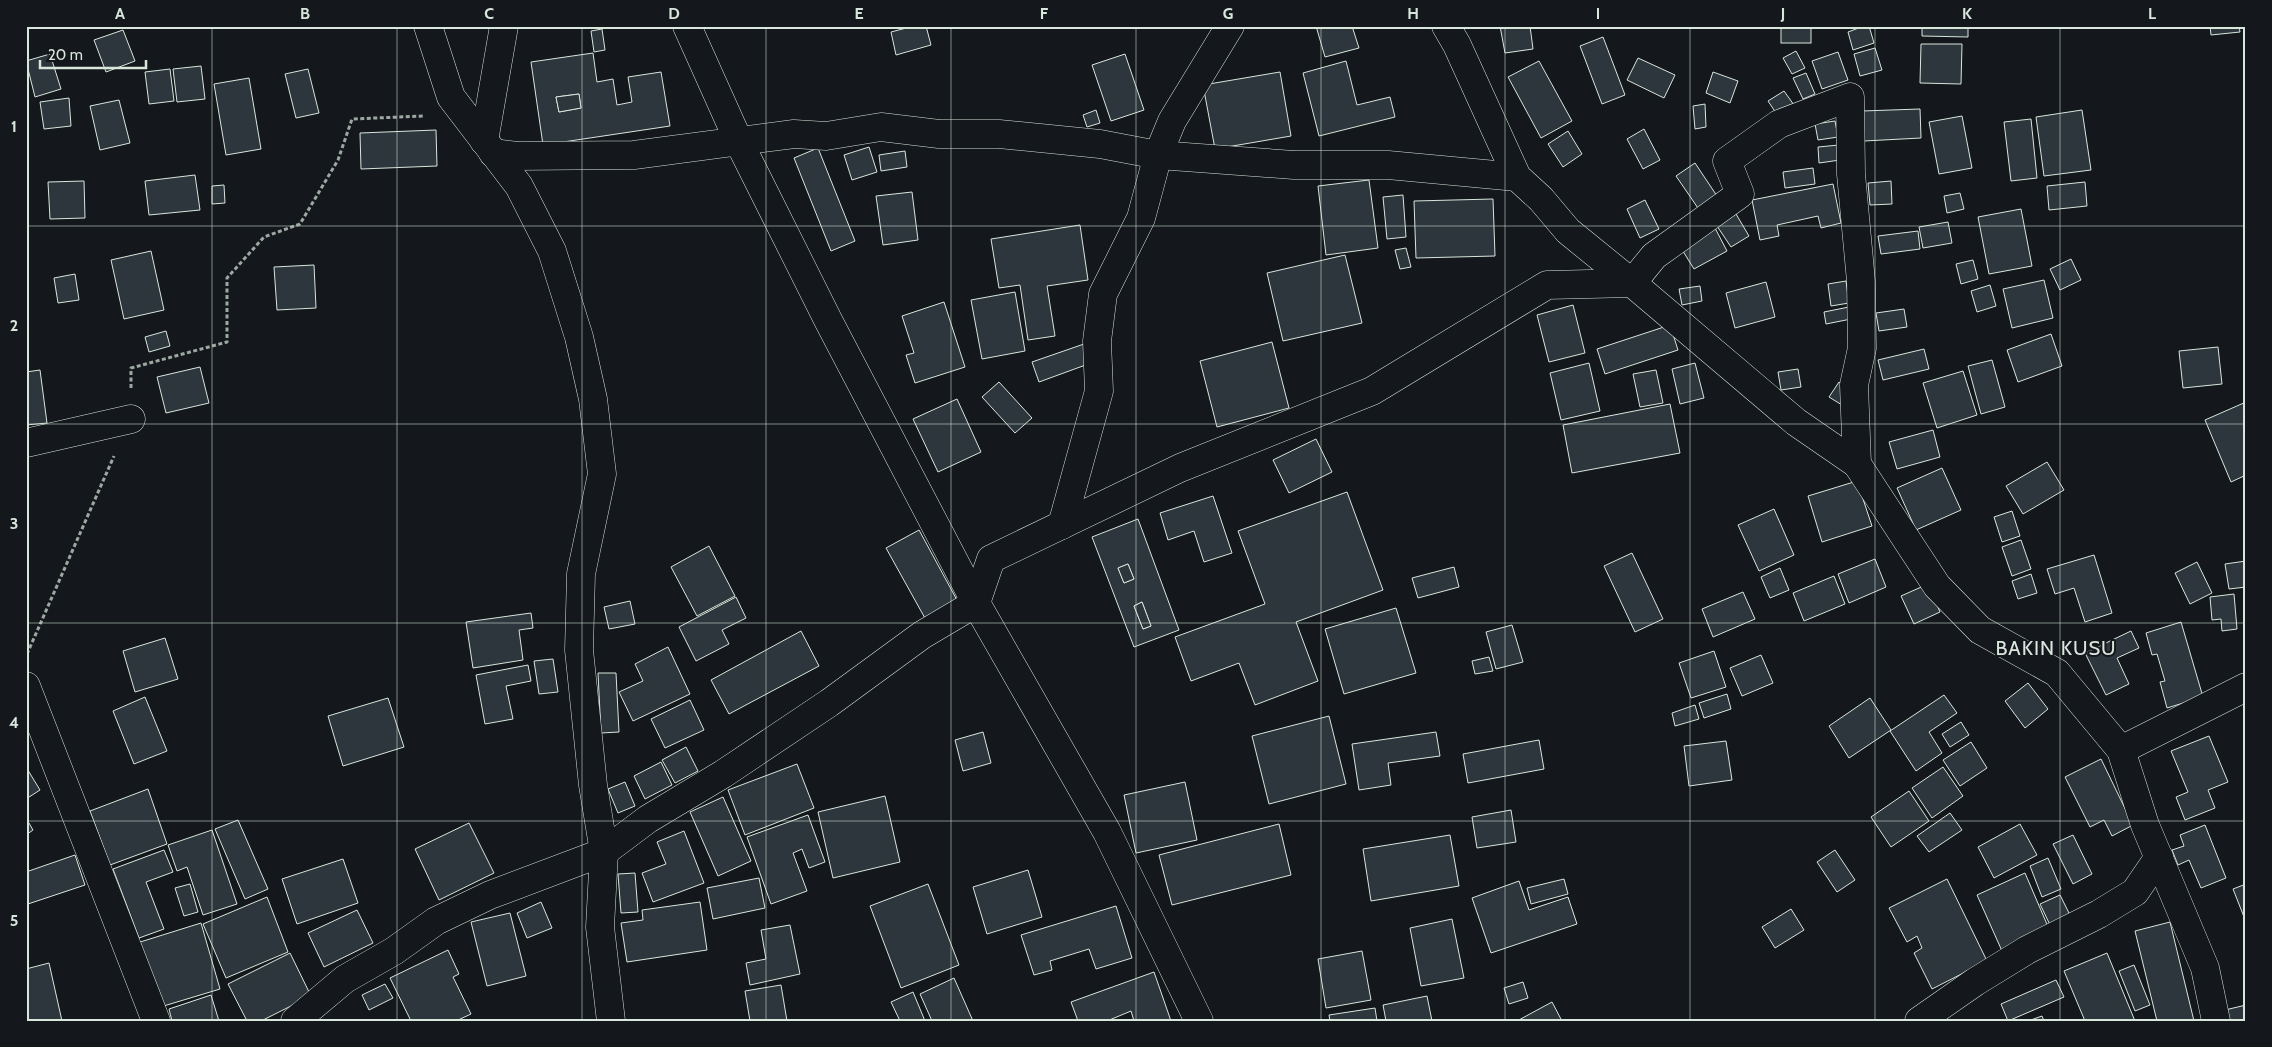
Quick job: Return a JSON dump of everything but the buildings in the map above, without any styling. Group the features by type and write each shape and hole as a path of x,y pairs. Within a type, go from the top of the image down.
{"street":[{"path":"428,26 452,98 519,186 552,251 579,337 593,400 602,474 581,574 579,650 593,786 604,852 600,927 611,1021"},
{"path":"488,147 504,26"},
{"path":"686,26 739,142 828,320 976,603 1107,832 1199,1021"},
{"path":"1062,525 1099,391 1097,342 1103,294 1140,218 1158,155 1172,121 1230,26"},
{"path":"1446,26 1457,45 1517,178 1541,198 1568,231 1796,422 1857,464 1937,586 1980,630 2057,673 2121,750 2145,825 2205,968 2216,1021"},
{"path":"296,1021 345,980 394,951 436,921 490,895 604,852 648,819 723,774 829,703 922,635 976,603 991,559 1180,468 1372,391 1547,285 1632,283 1654,256 1740,194 1727,161 1779,124 1850,97 1851,174 1861,281 1862,348 1854,385 1857,464"},
{"path":"488,147 518,156 634,154 794,134 826,136 881,128 939,134 999,134 1100,144 1158,155 1294,164 1388,165 1517,178"},
{"path":"26,443 131,419"},
{"path":"26,686 156,1021"},
{"path":"2121,750 2246,687"},
{"path":"1919,1021 1975,982 2027,950 2099,914 2135,892 2159,858"}],"path":[{"path":"26,654 131,419 131,368 226,342 226,278 264,237 300,224 338,160 352,119 464,114"}],"district":[{"name":"BAKIN KUSU","path":"2056,648"}]}
